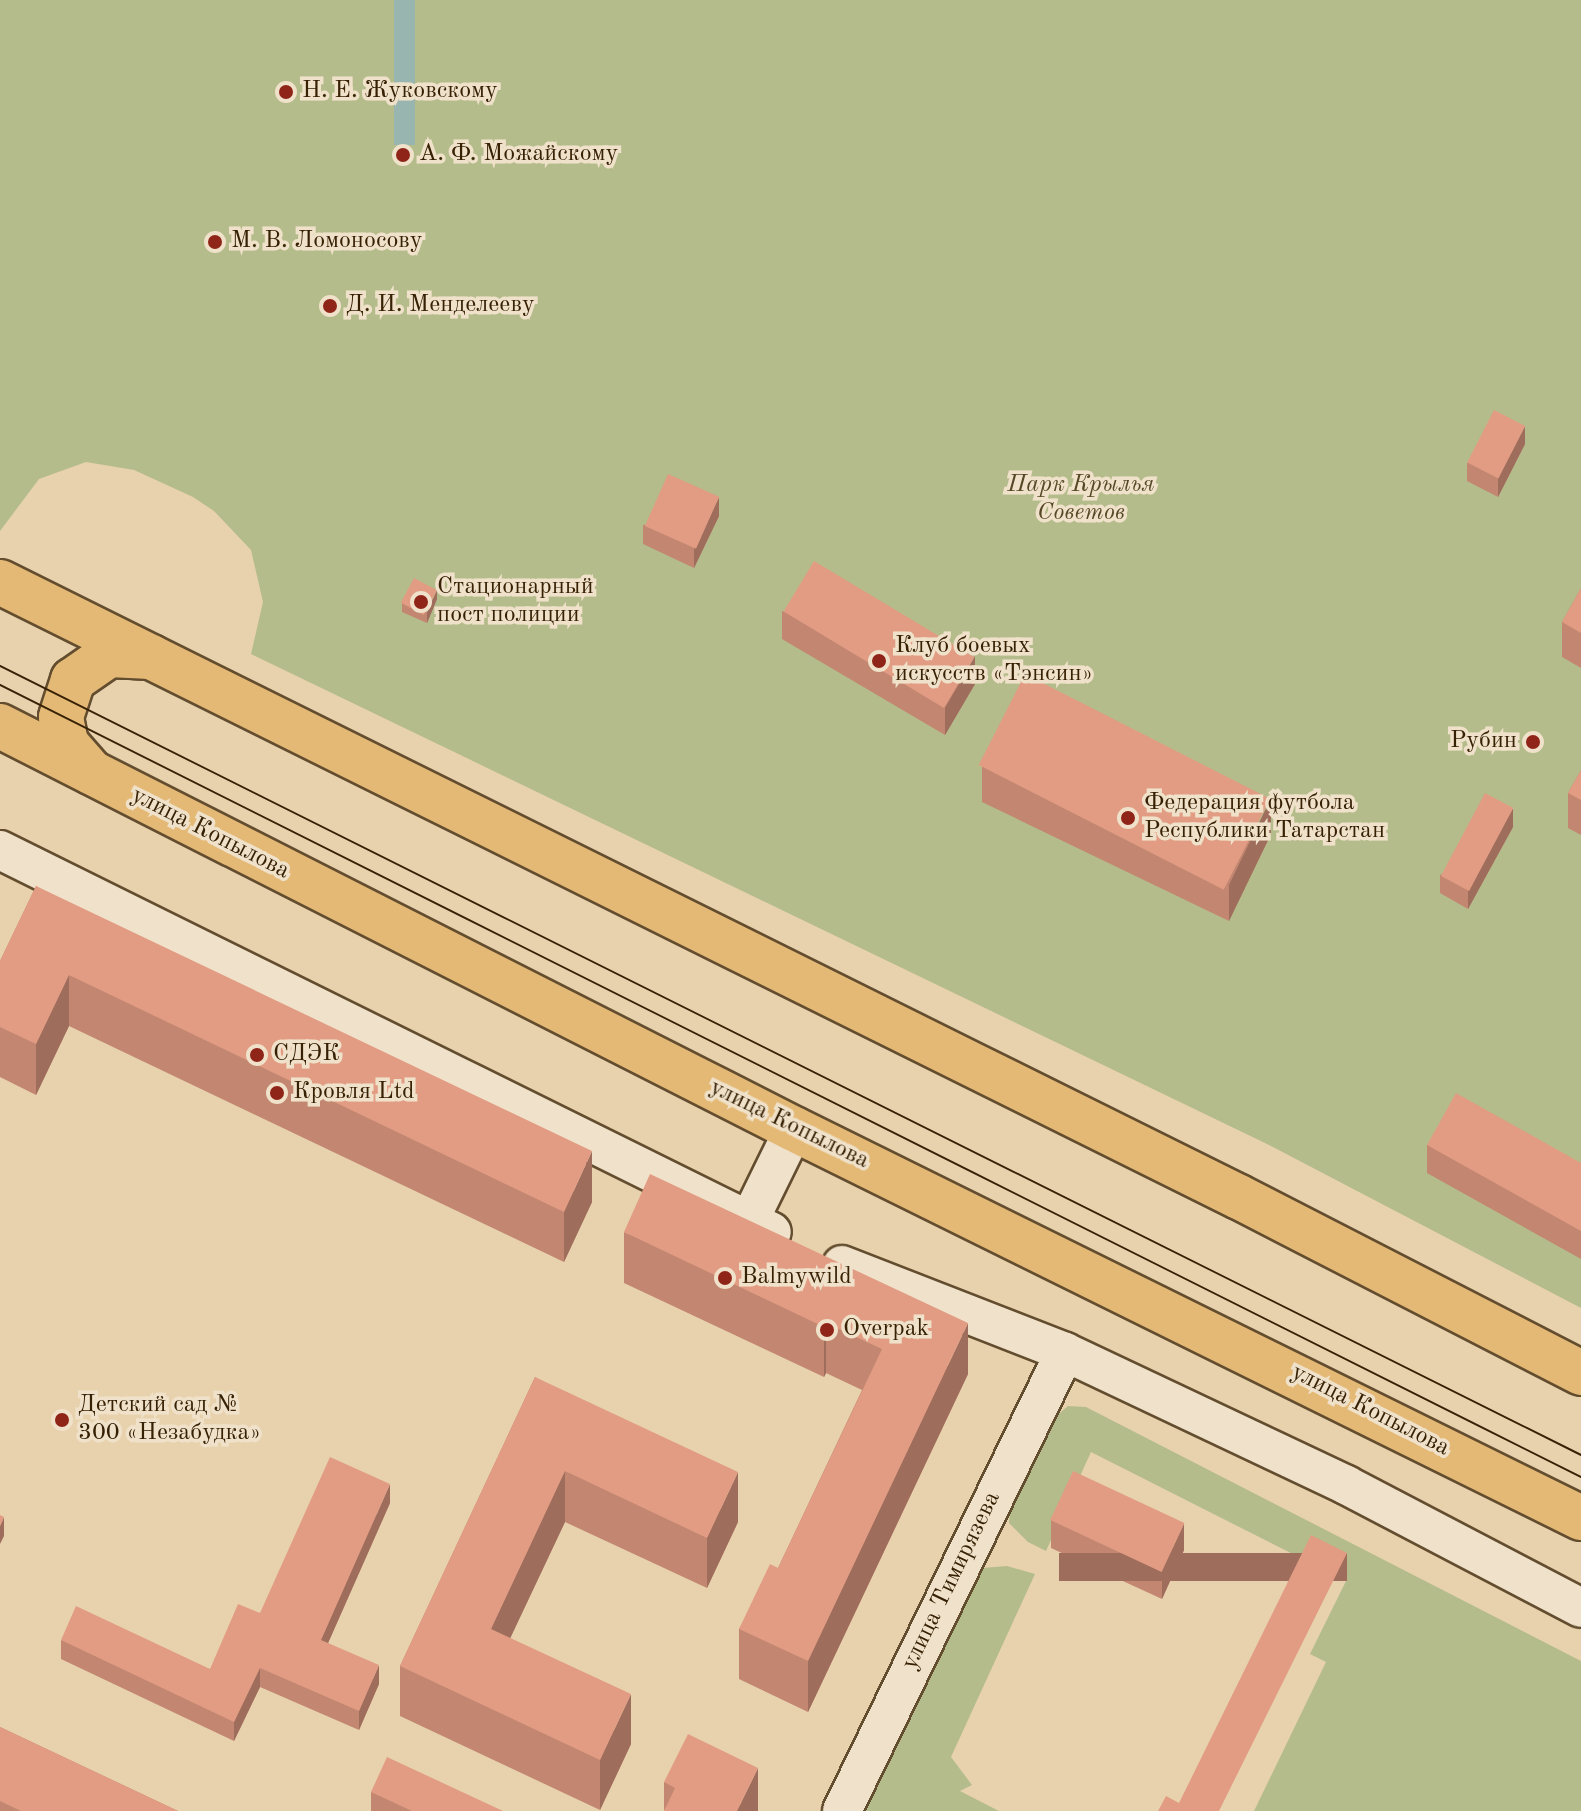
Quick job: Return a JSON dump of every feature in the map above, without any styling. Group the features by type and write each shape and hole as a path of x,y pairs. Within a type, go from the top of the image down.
{"main road":[{"path":"0,582 1239,1197 1581,1373"},
{"path":"95,775 66,743 61,717 73,680 109,655 153,658"},
{"name":"улица Копылова","path":"0,726 794,1129 1581,1518"}],"street":[{"path":"0,850 749,1221 882,1284 1065,1352 1346,1485 1581,1608"},
{"path":"749,1221 794,1129"},
{"name":"улица Тимирязева","path":"842,1811 1065,1352"}],"green space":[{"name":"Парк Крылья Советов","path":"0,0 1581,0 1581,1308 1267,1144 251,654 263,602 251,550 214,511 193,497 134,470 86,462 39,479 0,531"},
{"path":"1068,1406 1086,1407 1581,1661 1581,1811 1254,1811 1326,1662 1310,1654 1346,1581 1091,1452 1046,1551 1028,1542 1009,1523 1010,1509 1054,1418"},
{"path":"1007,1566 1035,1574 951,1757 972,1785 960,1791 999,1811 866,1811 982,1568"}],"water":[{"path":"394,0 415,0 415,145 394,145"}],"building":[{"path":"1494,410 1525,426 1498,478 1467,463"},
{"path":"668,474 719,497 696,549 645,526"},
{"path":"814,561 974,657 944,708 784,612"},
{"path":"414,578 437,590 424,615 401,603"},
{"path":"1581,588 1581,633 1562,622"},
{"name":"Федерация футбола Республики Татарстан","path":"1025,674 1270,799 1224,890 979,765"},
{"path":"1581,770 1581,800 1568,793"},
{"path":"1485,793 1513,808 1469,891 1441,876"},
{"path":"36,886 592,1151 564,1212 69,975 36,1044 0,1027 0,961"},
{"path":"1456,1093 1581,1163 1581,1231 1427,1145"},
{"path":"650,1174 968,1323 808,1661 739,1629 770,1564 778,1568 882,1349 826,1323 824,1327 624,1232"},
{"path":"535,1377 738,1472 707,1538 565,1471 491,1629 631,1694 600,1760 400,1666"},
{"path":"330,1457 390,1484 321,1640 379,1665 359,1711 260,1668 234,1722 61,1640 76,1606 210,1669 238,1604 260,1613"},
{"path":"1073,1471 1184,1523 1162,1572 1050,1520"},
{"path":"1311,1535 1347,1553 1219,1811 1158,1811 1166,1796 1179,1803"},
{"path":"0,1727 178,1811 21,1811 0,1801"},
{"path":"688,1734 758,1768 737,1811 664,1811 675,1788 664,1782"},
{"path":"387,1757 503,1811 412,1811 371,1792"}],"tram line":[{"path":"0,666 1581,1455"},
{"path":"0,685 1581,1477"}],"place":[{"name":"Н. Е. Жуковскому","path":"286,92"},
{"name":"А. Ф. Можайскому","path":"403,155"},
{"name":"М. В. Ломоносову","path":"215,242"},
{"name":"Д. И. Менделееву","path":"330,306"},
{"name":"Стационарный пост полиции","path":"421,602"},
{"name":"Клуб боевых искусств «Тэнсин»","path":"879,661"},
{"name":"Рубин","path":"1533,742"},
{"name":"Федерация футбола Республики Татарстан","path":"1128,818"},
{"name":"СДЭК","path":"257,1055"},
{"name":"Кровля Ltd","path":"277,1093"},
{"name":"Balmywild","path":"725,1278"},
{"name":"Overpak","path":"827,1330"},
{"name":"Детский сад № 300 «Незабудка»","path":"62,1420"}]}
